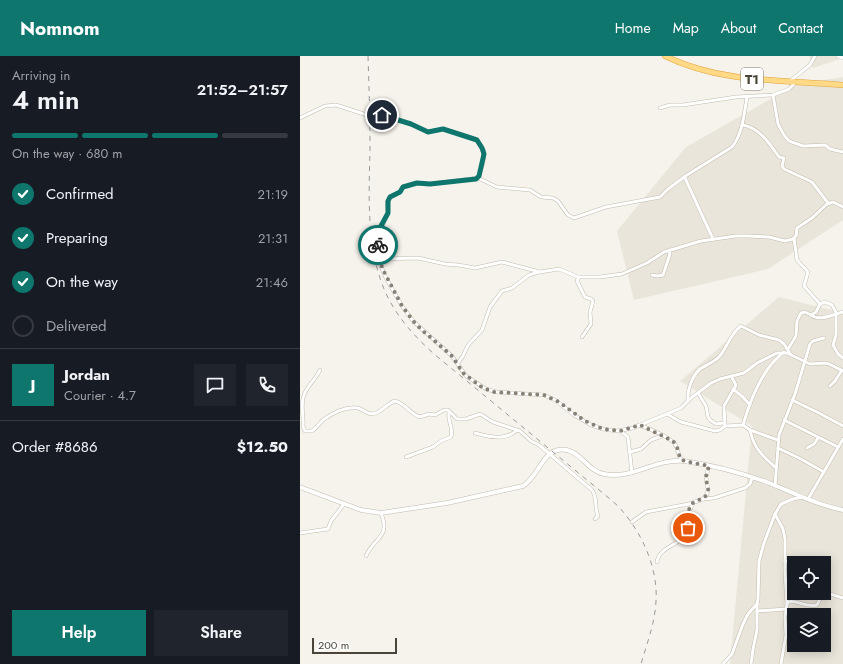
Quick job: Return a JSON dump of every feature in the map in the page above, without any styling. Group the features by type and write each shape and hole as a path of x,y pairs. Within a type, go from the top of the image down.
{"highway":[{"name":"T1","path":"665,56 702,70 734,77 792,82 843,84"}],"street":[{"path":"677,56 679,62"},
{"path":"660,108 670,105 683,105 773,95 789,89 794,85 792,82 810,65 815,56"},
{"path":"838,56 843,58"},
{"path":"773,95 778,124 789,141 803,146 825,145 830,149 843,152"},
{"path":"747,97 742,125 732,147 656,198 606,207 574,218 568,215 558,201 553,198 541,197 530,190 501,188 478,178 430,184 416,183 403,187 399,193 390,197 387,203 388,213 380,231 378,245 379,258 393,292 414,322 452,356 466,376 486,389 497,392 544,395 559,402 574,415 603,429 620,431 640,425 681,408 711,383 720,379 744,373 754,365 780,352 784,352 805,362 813,364 825,363 842,370 836,381 830,386"},
{"path":"300,118 328,105 336,104 370,116 389,117 414,125 428,132 443,129 472,138 478,142 484,151 483,163 478,178"},
{"path":"742,125 752,127 761,134 779,157 784,158 782,166 784,169 812,182 818,187 828,203"},
{"path":"685,178 713,239"},
{"path":"820,304 804,286 808,272 796,258 794,238 797,228 812,218 828,203 833,202 843,207"},
{"path":"458,363 469,344 482,330 490,308 502,291 512,288 529,275 559,269 579,278 617,275 647,263 662,253 696,242 740,236 769,237 782,240 794,238"},
{"path":"652,275 663,275 670,250"},
{"path":"379,258 418,258 445,264 475,268 502,262 540,272"},
{"path":"579,278 577,281 585,297 593,301 590,312 591,324 582,337"},
{"path":"811,315 816,312 820,304 825,302 834,308 836,314 836,335 833,345 838,354 843,358"},
{"path":"788,350 796,336 796,327 799,316 802,313 805,312 815,318 826,318 843,312"},
{"path":"688,401 690,385 699,371 719,357 733,334 741,326 759,335 779,340 784,344 791,355"},
{"path":"775,486 778,440 784,420 805,362 810,343 824,338"},
{"path":"743,425 762,377 774,361 784,352"},
{"path":"320,370 315,380 306,391 303,399 304,430 308,432 312,431 324,419 343,409 357,408 367,413 374,413 395,401 400,402 412,413 420,417 429,414 435,415 444,410 456,418 466,419 480,414 493,422 523,433 593,491 596,499 596,512 598,515 595,519"},
{"path":"667,414 681,422 719,431 724,424 724,406 736,385 731,376"},
{"path":"733,389 750,405"},
{"path":"698,393 706,406 708,417 716,424 743,425 750,430 778,440"},
{"path":"792,400 843,426"},
{"path":"406,457 433,447 451,437 452,433 448,417 449,412"},
{"path":"450,423 456,418"},
{"path":"784,420 838,448"},
{"path":"640,425 673,441 677,447 680,458 684,461"},
{"path":"476,433 506,437 513,434 517,430"},
{"path":"750,430 752,442 756,448 776,468"},
{"path":"620,431 628,437 632,473"},
{"path":"630,452 644,447 651,440 662,436"},
{"path":"807,448 814,444 818,438"},
{"path":"808,499 843,440"},
{"path":"778,448 824,472"},
{"path":"300,487 364,511 381,513 447,503 519,487 531,480 544,461 558,450 568,451 579,456 594,471 615,475 632,473 670,462 684,461 709,466 752,478 802,497 843,510"},
{"path":"702,499 708,492 706,477 709,466"},
{"path":"632,522 646,512 702,499 714,498 745,488 750,484 752,478"},
{"path":"751,664 757,630 758,571 760,556 775,514 781,504 788,500 802,497"},
{"path":"657,562 660,555 684,536 688,527 688,514 694,502"},
{"path":"300,534 328,530 331,521 344,504"},
{"path":"366,556 369,549 384,531 384,523 381,513"},
{"path":"775,514 785,536 787,604 786,635 781,664"},
{"path":"831,595 843,598"},
{"path":"787,604 788,602 792,601 806,606 817,605 820,600"},
{"path":"722,664 732,654 748,614 757,604"},
{"path":"757,611 786,609"}],"shaded area":[{"path":"809,56 843,56 843,58 813,68"},
{"path":"843,77 843,220 768,269 634,300 617,231 686,147 795,85"},
{"path":"779,297 843,313 843,664 730,664 752,426 680,381"}],"railway":[{"path":"368,56 370,125 369,202 371,237 378,272 388,298 399,316 426,347 612,501 622,510 631,522 648,554 655,578 656,589 654,617 641,664"}],"way so far":[{"path":"378,245 380,264 393,292 402,306 423,331 456,360 463,373 483,388 494,392 544,395 559,402 570,412 585,421 603,429 620,431 640,425 673,441 677,447 677,452 681,460 709,466 706,477 708,487 707,494 702,499 694,502 689,510 687,520 688,528"}],"route":[{"path":"378,245 382,223 388,213 387,203 390,197 399,193 403,187 416,183 430,184 476,179 479,176 484,154 484,151 477,140 472,138 440,128 428,132 411,124 382,115"}]}
